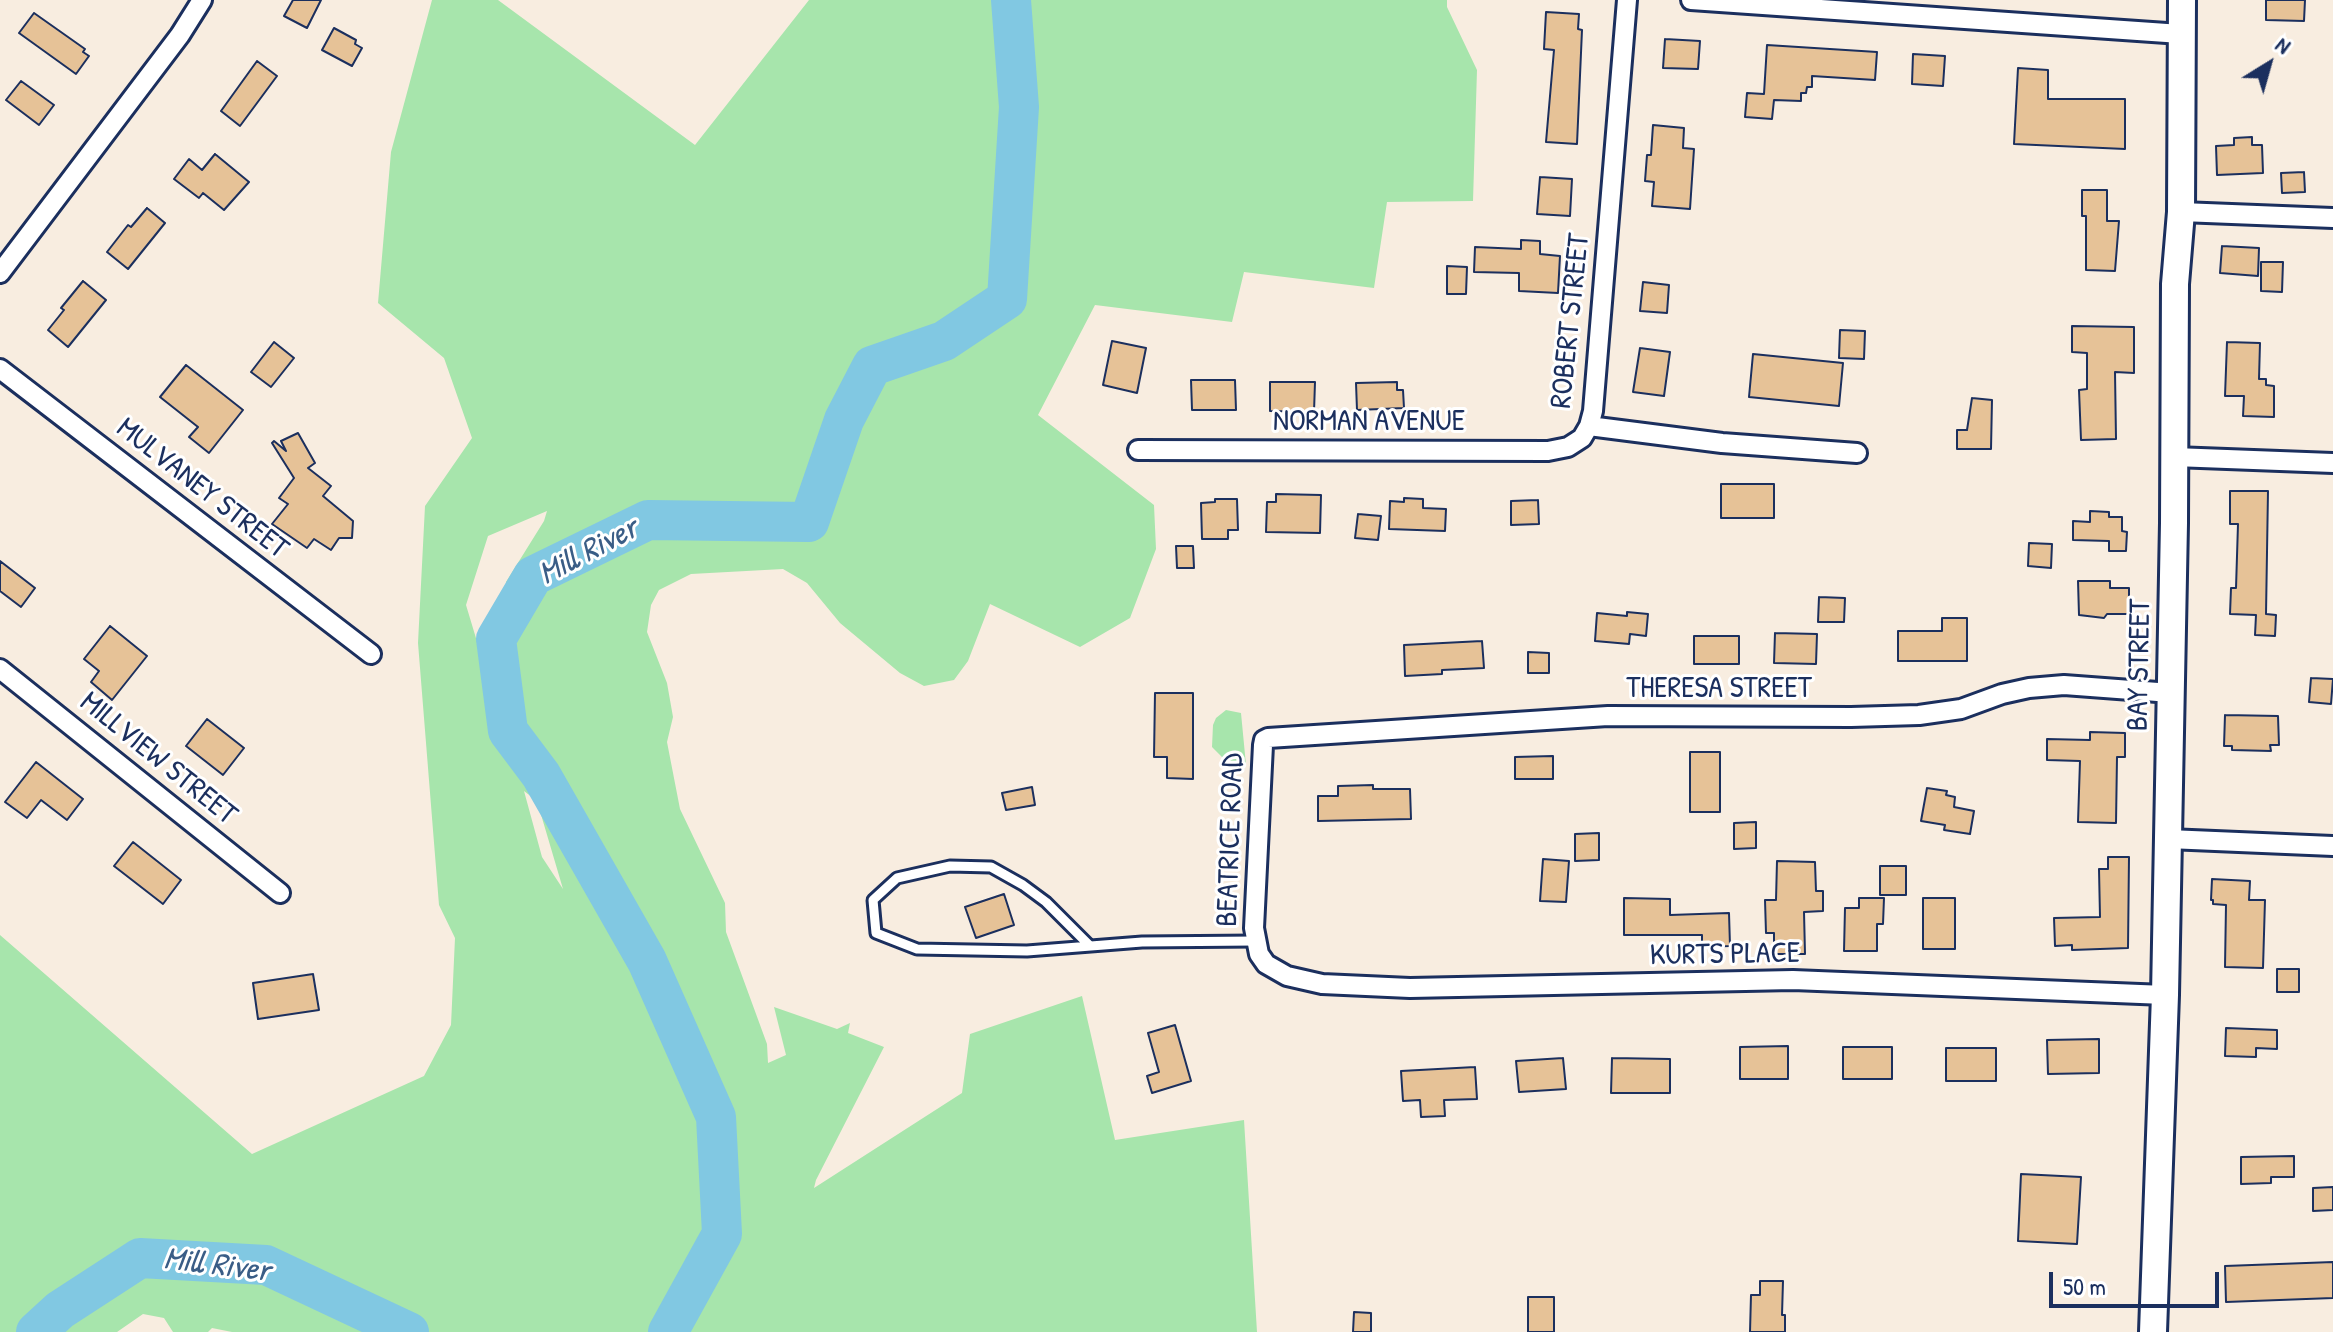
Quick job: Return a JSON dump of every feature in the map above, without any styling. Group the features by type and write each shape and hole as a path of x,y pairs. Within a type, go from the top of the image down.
{"main road":[{"name":"BAY STREET","path":"2153,1332 2165,995 2175,284 2181,212 2182,0"}],"street":[{"path":"0,273 171,47 202,0"},
{"name":"ROBERT STREET","path":"1627,0 1593,411 1589,426 1722,443 1857,453"},
{"path":"1691,0 2181,34"},
{"path":"2181,212 2333,218"},
{"name":"MULVANEY STREET","path":"0,369 371,654"},
{"name":"NORMAN AVENUE","path":"1138,450 1548,451 1568,447 1582,438 1589,426"},
{"path":"2174,457 2333,463"},
{"name":"MILLVIEW STREET","path":"0,669 280,893"},
{"name":"THERESA STREET","path":"1264,740 1608,716 1919,715 1961,709 2029,688 2064,685 2171,693"},
{"name":"BEATRICE ROAD","path":"1264,740 1255,941 1266,964 1287,976"},
{"path":"2168,839 2333,846"},
{"name":"KURTS PLACE","path":"1287,976 1322,984 1410,988 1793,980 2165,995"}],"lane":[{"path":"1090,946 1046,902 991,867 950,866 897,878 873,900 876,933 917,949 1027,951 1142,942 1255,941"}],"green space":[{"path":"432,0 498,0 695,145 809,0 1447,0 1447,7 1477,70 1473,201 1387,202 1374,288 1244,272 1232,322 1095,305 1038,415 1154,505 1156,549 1130,618 1080,647 990,604 968,661 954,680 924,686 900,673 840,623 807,583 783,569 691,574 659,590 651,605 647,632 667,683 673,717 667,742 680,809 725,903 726,932 767,1044 768,1063 786,1055 774,1007 837,1029 850,1023 848,1033 884,1047 814,1188 962,1093 970,1034 1082,996 1115,1140 1244,1120 1257,1332 232,1332 212,1328 208,1332 173,1332 164,1318 143,1314 117,1332 0,1332 0,935 252,1154 424,1076 451,1025 455,938 439,905 418,643 425,506 472,438 444,358 378,303 391,152","holes":["547,511 544,521 506,582 506,618 491,688 466,605 488,536","524,791 537,801 563,889 542,857"]},
{"path":"1226,710 1241,713 1246,765 1226,761 1212,747 1213,725"}],"building":[{"path":"293,0 321,0 307,28 284,16"},
{"path":"2266,0 2305,0 2304,21 2266,20"},
{"path":"1546,12 1579,14 1578,29 1582,30 1577,144 1546,142 1554,50 1544,49"},
{"path":"34,13 85,49 83,52 89,56 76,74 19,33"},
{"path":"334,28 356,40 355,44 362,48 352,66 322,50"},
{"path":"1665,39 1700,41 1698,69 1663,68"},
{"path":"1767,45 1877,52 1875,80 1812,76 1812,87 1801,93 1801,101 1774,100 1772,119 1745,117 1747,93 1764,94"},
{"path":"1913,54 1945,56 1943,86 1912,84"},
{"path":"257,61 277,76 240,126 221,111"},
{"path":"2018,68 2048,70 2048,99 2125,99 2125,149 2014,144"},
{"path":"21,81 54,105 39,125 6,100"},
{"path":"1653,125 1684,128 1683,148 1694,149 1690,209 1652,206 1654,182 1645,181"},
{"path":"2252,137 2252,145 2262,145 2263,173 2217,175 2216,146 2234,145 2234,138"},
{"path":"215,154 249,182 224,210 203,193 199,198 174,179 189,159 202,170"},
{"path":"2304,172 2305,192 2282,193 2281,173"},
{"path":"1540,177 1572,179 1570,216 1537,214"},
{"path":"2082,190 2107,190 2107,221 2119,221 2115,271 2086,270 2086,216 2082,216"},
{"path":"147,208 165,223 128,269 107,252 128,225 131,227"},
{"path":"1521,240 1540,241 1540,254 1560,256 1558,293 1519,291 1519,273 1474,272 1475,247 1521,249"},
{"path":"2222,246 2259,248 2258,276 2220,273"},
{"path":"2261,262 2283,262 2282,292 2261,291"},
{"path":"1447,266 1467,267 1466,294 1447,294"},
{"path":"83,281 106,300 68,347 48,330"},
{"path":"1643,282 1669,285 1667,313 1640,311"},
{"path":"2072,326 2134,327 2134,373 2115,372 2116,439 2081,440 2079,390 2087,389 2087,353 2072,352"},
{"path":"1840,330 1865,331 1864,359 1839,358"},
{"path":"1112,341 1146,348 1137,393 1103,385"},
{"path":"274,342 294,358 271,387 251,372"},
{"path":"2227,342 2260,343 2259,379 2266,379 2266,385 2274,386 2274,417 2243,416 2244,396 2225,396"},
{"path":"1640,348 1670,352 1664,396 1633,392"},
{"path":"1753,354 1843,363 1839,406 1749,397"},
{"path":"186,365 243,410 209,453 189,437 198,427 160,397"},
{"path":"1191,380 1235,380 1236,410 1192,410"},
{"path":"1270,382 1315,382 1314,412 1270,411"},
{"path":"1397,382 1397,390 1403,390 1404,408 1357,410 1356,383"},
{"path":"1972,398 1992,400 1991,449 1957,449 1957,430 1967,430"},
{"path":"298,433 315,463 308,468 331,486 323,496 353,521 352,538 339,538 331,550 314,539 307,548 272,524 288,504 279,498 294,478 272,443 274,441 286,451 281,441"},
{"path":"1721,484 1774,484 1774,518 1721,518"},
{"path":"2230,491 2268,491 2266,614 2276,615 2275,636 2255,635 2256,615 2230,614 2231,588 2236,588 2238,524 2230,524"},
{"path":"1276,494 1321,495 1320,533 1266,532 1267,502 1276,502"},
{"path":"1404,498 1423,499 1423,508 1446,509 1445,531 1389,529 1390,501 1404,502"},
{"path":"1215,499 1237,499 1238,530 1228,530 1228,539 1202,539 1201,503 1215,502"},
{"path":"1538,500 1539,524 1511,525 1511,501"},
{"path":"2090,511 2109,512 2109,517 2122,517 2122,531 2127,532 2126,551 2109,551 2109,541 2073,540 2073,521 2090,522"},
{"path":"1358,514 1381,516 1378,540 1355,538"},
{"path":"2029,543 2052,544 2051,568 2028,566"},
{"path":"1176,546 1193,546 1194,568 1177,568"},
{"path":"0,561 35,588 21,607 0,591"},
{"path":"2078,581 2110,581 2110,588 2129,588 2129,614 2107,614 2104,618 2079,615"},
{"path":"1819,597 1845,598 1844,622 1818,622"},
{"path":"1627,612 1648,614 1646,636 1630,634 1629,644 1595,641 1597,613 1627,616"},
{"path":"1942,618 1967,618 1967,661 1898,661 1898,631 1942,631"},
{"path":"110,626 147,656 112,700 91,682 99,671 84,659"},
{"path":"1775,633 1817,634 1816,664 1774,663"},
{"path":"1694,636 1739,636 1739,664 1694,664"},
{"path":"1482,641 1484,668 1405,676 1404,645"},
{"path":"1528,652 1549,653 1549,673 1528,673"},
{"path":"2311,678 2333,679 2331,704 2309,702"},
{"path":"1155,693 1193,693 1193,779 1167,778 1167,757 1154,757"},
{"path":"2225,715 2278,716 2279,745 2270,745 2271,751 2232,750 2232,746 2224,746"},
{"path":"207,719 244,748 223,775 186,746"},
{"path":"2090,732 2125,733 2125,757 2117,757 2116,823 2078,822 2080,761 2047,760 2047,739 2090,740"},
{"path":"1690,752 1720,752 1720,812 1690,812"},
{"path":"1553,756 1553,779 1515,779 1515,757"},
{"path":"36,762 83,799 67,820 41,800 27,818 5,802"},
{"path":"1373,785 1373,789 1410,789 1411,819 1318,821 1318,796 1338,796 1338,786"},
{"path":"1032,787 1035,805 1006,810 1002,793"},
{"path":"1927,788 1947,791 1946,795 1955,797 1954,807 1974,811 1970,834 1944,830 1945,825 1921,821"},
{"path":"1756,822 1756,848 1734,849 1734,823"},
{"path":"1599,833 1599,860 1575,861 1575,834"},
{"path":"133,842 181,880 163,904 114,866"},
{"path":"2108,857 2129,857 2128,948 2072,950 2072,945 2055,946 2054,918 2100,917 2099,869 2108,869"},
{"path":"1543,859 1569,861 1566,902 1540,901"},
{"path":"1777,861 1815,862 1816,891 1823,891 1823,911 1804,912 1805,954 1774,954 1774,933 1766,933 1765,900 1776,900"},
{"path":"1880,866 1906,866 1906,895 1880,895"},
{"path":"2212,879 2250,881 2249,900 2265,900 2263,968 2225,967 2226,905 2213,904"},
{"path":"1004,894 1014,925 976,938 965,907"},
{"path":"1624,898 1670,899 1670,915 1729,913 1730,946 1702,947 1702,935 1624,935"},
{"path":"1859,898 1884,898 1883,924 1877,924 1877,951 1844,951 1845,908 1859,908"},
{"path":"1923,898 1955,898 1955,949 1923,949"},
{"path":"2277,969 2299,969 2299,992 2277,992"},
{"path":"313,974 319,1010 258,1019 253,983"},
{"path":"1175,1025 1191,1081 1152,1093 1147,1076 1159,1072 1148,1033"},
{"path":"2226,1028 2277,1030 2277,1049 2256,1048 2256,1057 2225,1056"},
{"path":"2099,1039 2099,1073 2048,1074 2047,1040"},
{"path":"1788,1046 1788,1079 1740,1079 1740,1047"},
{"path":"1843,1047 1892,1047 1892,1079 1843,1079"},
{"path":"1946,1048 1996,1048 1996,1081 1946,1081"},
{"path":"1563,1058 1566,1089 1519,1092 1516,1061"},
{"path":"1612,1058 1670,1059 1670,1093 1611,1093"},
{"path":"1475,1067 1477,1099 1444,1100 1445,1116 1421,1117 1420,1100 1403,1101 1401,1071"},
{"path":"2294,1156 2294,1177 2271,1177 2271,1183 2241,1184 2241,1157"},
{"path":"2021,1174 2081,1177 2077,1244 2018,1241"},
{"path":"2333,1187 2333,1210 2313,1211 2313,1188"},
{"path":"2333,1262 2333,1298 2226,1302 2225,1266"},
{"path":"1760,1281 1783,1281 1785,1332 1750,1332 1751,1295 1760,1295"},
{"path":"1528,1297 1554,1297 1554,1332 1528,1332"},
{"path":"1354,1312 1371,1313 1371,1332 1353,1332"}],"waterway":[{"name":"Mill River","path":"668,1332 722,1234 716,1117 647,961 541,775 508,731 496,639 533,576 648,520 809,522 844,420 872,366 944,341 1007,299 1019,107 1011,0"},
{"name":"Mill River","path":"36,1332 60,1310 140,1258 266,1265 409,1332"}]}
